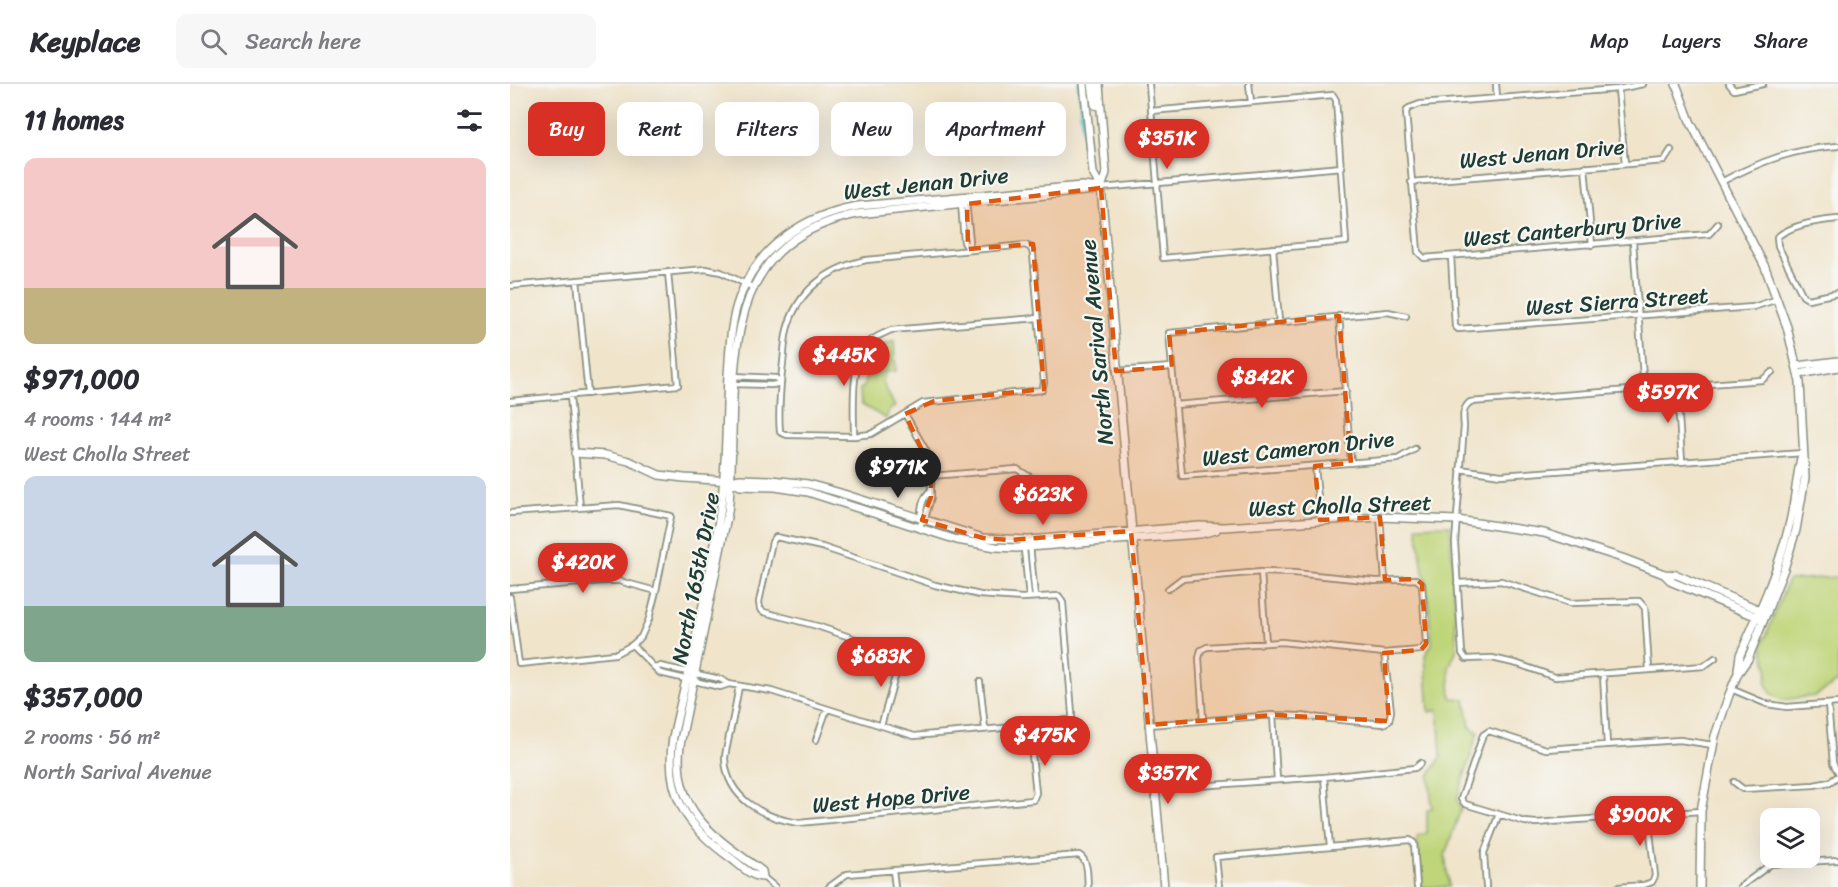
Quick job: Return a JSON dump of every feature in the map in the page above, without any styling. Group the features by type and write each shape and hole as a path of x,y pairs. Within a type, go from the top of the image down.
{"street":[{"name":"North Sarival Avenue","path":"1084,84 1093,173 1101,188"},
{"path":"1092,84 1095,105 1101,107"},
{"name":"North Sarival Avenue","path":"1099,84 1106,173 1101,188 1164,887"},
{"path":"1149,84 1151,111 1163,258 1346,242 1342,167 1334,95 1151,111"},
{"path":"1249,84 1251,102"},
{"path":"1496,84 1497,98"},
{"path":"1411,182 1406,112 1409,108 1420,104 1618,89 1643,84"},
{"path":"1676,84 1690,121 1765,267 1778,299 1798,370 1803,416 1803,453 1796,478 1790,523 1762,615 1740,655 1738,673 1713,745 1701,811 1700,887"},
{"path":"1729,84 1734,90 1763,84"},
{"path":"1618,89 1625,164"},
{"path":"1721,182 1756,164 1782,155 1806,149 1838,146"},
{"name":"West Jenan Drive","path":"1411,182 1664,160 1671,150"},
{"name":"West Jenan Drive","path":"770,255 816,226 857,214 1084,192 1101,188 1342,167"},
{"path":"1585,167 1592,245"},
{"name":"West Canterbury Drive","path":"1411,182 1418,252 1424,258 1709,234 1718,224"},
{"path":"963,202 964,243 968,249"},
{"path":"1838,219 1805,224 1783,232 1777,237 1778,246 1803,296 1808,299 1838,293"},
{"path":"1633,241 1644,390"},
{"path":"1026,245 1031,248 1034,254 1044,383 1042,390 923,403 871,434 787,435 780,432 781,383 787,331 795,309 807,290 829,273 848,264 968,249 1026,245"},
{"path":"1273,248 1279,322"},
{"name":"North 165th Drive","path":"767,882 762,871 718,841 695,815 686,799 679,754 690,677 723,539 728,480 730,343 734,319 739,299 770,255"},
{"name":"West Sierra Street","path":"1451,256 1455,326 1458,329 1753,307 1778,299"},
{"path":"510,286 706,269 721,272 749,286"},
{"path":"510,401 678,385 668,272"},
{"path":"577,280 588,394"},
{"name":"North 165th Drive","path":"731,380 749,286"},
{"path":"1346,391 1175,405 1169,333 1388,312 1406,316"},
{"path":"1339,316 1351,463"},
{"path":"854,436 856,367 866,345 875,338 891,330 1038,318"},
{"path":"1798,370 1838,361"},
{"path":"1116,371 1172,367"},
{"path":"1798,370 1838,367"},
{"path":"1715,658 1704,666 1555,677 1492,658 1466,659 1462,653 1455,543 1465,407 1470,402 1762,380 1772,372"},
{"path":"731,380 772,385 781,383"},
{"path":"1677,387 1682,461"},
{"path":"510,513 580,507 570,396"},
{"name":"West Cameron Drive","path":"1175,405 1182,476 1398,459 1415,449"},
{"path":"905,414 928,454 932,476 930,491 926,495 920,514 921,523"},
{"name":"West Cholla Street","path":"575,453 605,455 629,461 659,475 728,480 740,486 790,488 983,538 1026,544 1200,534 1224,527"},
{"path":"1460,469 1501,475 1803,453"},
{"path":"1315,466 1320,520"},
{"path":"932,476 1017,470 1030,477"},
{"name":"North 165th Drive","path":"580,507 619,506 671,516 649,619 640,637 632,645"},
{"path":"1380,517 1385,580"},
{"name":"West Cholla Street","path":"1026,544 1131,531 1200,526 1224,527 1380,517 1457,520 1544,533 1622,558 1664,574 1672,582 1762,615"},
{"path":"510,597 519,664 615,654 632,645 655,668 660,666 720,687 729,684 771,692 827,709 881,726 914,736 1029,726 1071,719 1063,603 1059,596 989,597 946,587 822,547 776,537 772,542 759,602 760,609 897,653 897,670 881,726"},
{"path":"1026,544 1032,597"},
{"path":"1261,572 1266,643"},
{"path":"1168,589 1181,579 1261,572 1375,581 1416,579 1422,584 1426,644 1421,650 1384,653 1282,642 1207,647 1201,650 1199,658 1203,720"},
{"path":"510,589 602,580 619,581 656,591"},
{"path":"1457,583 1501,581 1570,603 1639,601 1645,608 1649,670"},
{"path":"1148,725 1273,716 1383,724 1389,722 1391,711 1384,653"},
{"path":"1603,675 1607,746"},
{"path":"980,682 985,729"},
{"name":"West Hope Drive","path":"739,686 725,758 728,778 755,810 778,820 799,823 1033,800 1036,793 1029,726"},
{"path":"1731,689 1767,704 1787,707 1838,703"},
{"path":"1734,783 1743,789 1830,782 1838,774 1833,763 1828,704"},
{"path":"816,740 827,709"},
{"path":"1273,716 1277,780"},
{"path":"1701,811 1536,823 1525,822 1465,804 1461,799 1483,735 1489,731 1546,749 1680,740 1713,745"},
{"path":"1183,781 1198,786 1324,777 1414,768 1421,763"},
{"path":"1324,777 1330,847"},
{"path":"1486,887 1484,853 1499,814"},
{"path":"1619,887 1644,885 1652,882 1655,876 1648,815"},
{"path":"1219,887 1216,857 1410,840 1414,843 1415,848 1417,887"},
{"path":"829,887 847,874 1079,855 1086,863 1089,887"},
{"path":"1740,887 1771,864 1838,860"},
{"path":"893,870 894,887"},
{"path":"767,882 775,887"}],"highlighted area":[{"path":"1101,188 1116,371 1172,367 1169,333 1339,316 1351,463 1315,466 1320,520 1380,517 1385,580 1416,579 1422,584 1426,644 1421,650 1384,653 1389,721 1273,715 1148,725 1131,531 1010,540 983,538 922,520 931,497 931,469 905,414 934,401 1044,389 1033,244 968,249 967,204"}],"green space":[{"path":"894,341 896,371 885,372 883,383 895,407 889,410 886,419 861,404 860,389 864,387 867,369 862,365 872,349"},
{"path":"1450,525 1457,649 1449,667 1451,698 1465,699 1470,727 1478,732 1457,799 1461,809 1445,855 1449,887 1422,887 1417,837 1427,833 1427,810 1432,808 1429,776 1441,757 1438,710 1429,712 1425,655 1432,644 1426,578 1423,572 1417,526"},
{"path":"1838,577 1838,682 1815,696 1781,700 1771,693 1766,684 1768,668 1762,646 1788,580"}],"waterway":[{"path":"1080,84 1085,144"}]}
